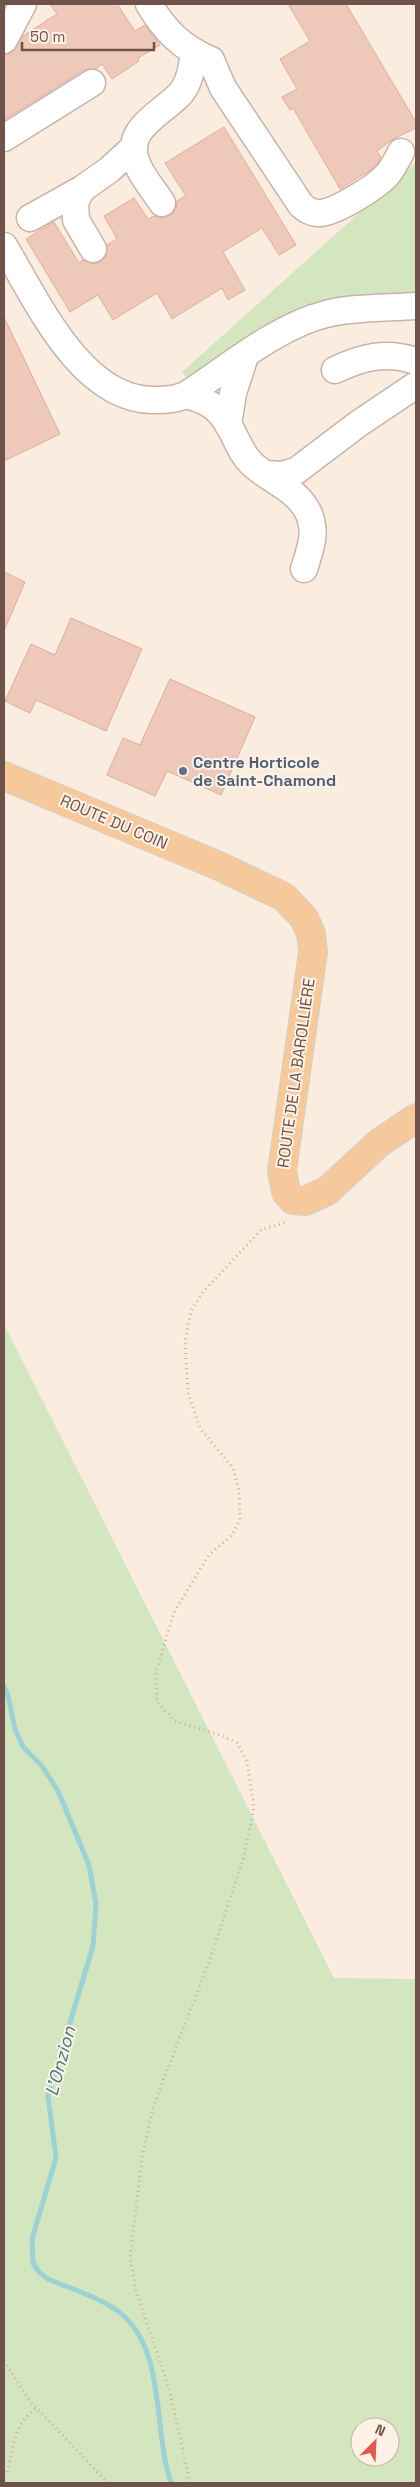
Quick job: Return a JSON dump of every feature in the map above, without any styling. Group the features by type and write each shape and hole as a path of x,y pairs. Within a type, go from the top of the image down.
{"main road":[{"name":"ROUTE DU COIN","path":"4,776 224,868"},
{"name":"ROUTE DE LA BAROLLIÈRE","path":"224,868 284,897 296,907 311,933 313,952 282,1171 286,1192 294,1200 305,1201"},
{"path":"305,1201 327,1191 380,1143 416,1118"}],"street":[{"path":"4,40 23,4"},
{"path":"149,4 161,25 177,41 202,57 302,206 311,212 321,213 335,210 380,181 395,165 401,152"},
{"path":"162,203 136,162 133,148 136,136 144,126 181,92 192,68 202,57"},
{"path":"4,138 92,83"},
{"path":"30,218 82,189 109,170 133,148"},
{"path":"82,189 75,202 76,220 93,250"},
{"path":"4,246 62,341 80,364 101,384 124,395 146,400 167,400 186,395 245,356 302,322 327,314 416,306"},
{"path":"335,370 360,359 377,355 404,357 416,361"},
{"path":"228,425 233,393 245,356"},
{"path":"266,474 296,471 358,424 416,384"},
{"path":"186,395 210,405 220,413 242,452 252,464 296,496 308,512 313,526 313,541 304,569"}],"path":[{"path":"190,2483 171,2396 136,2290 130,2257 142,2158 153,2107 213,1951 243,1860 254,1807 247,1762 237,1743 220,1735 175,1722 157,1702 156,1672 174,1612 209,1555 233,1534 240,1520 239,1491 233,1468 200,1428 188,1392 185,1342 191,1311 203,1292 262,1230 282,1224 305,1201"},
{"path":"4,2361 36,2408 108,2483"},
{"path":"4,2476 17,2431 24,2417 36,2408"}],"green space":[{"path":"416,162 416,296 328,306 187,380 182,372"},
{"path":"4,1324 334,1978 416,1979 416,2483 4,2483"}],"building":[{"path":"50,4 117,4 135,31 145,25 160,45 138,58 139,61 112,79 102,64 96,69 84,70 4,120 4,55 12,52 23,36 57,14"},
{"path":"288,4 346,4 416,122 416,128 393,139 377,151 381,158 372,169 340,189 293,108 290,110 282,97 297,89 280,59 310,41"},
{"path":"224,127 296,245 279,255 262,228 223,252 245,290 228,300 222,288 172,319 157,293 113,320 98,295 70,312 26,239 54,222 79,263 83,260 93,264 100,262 106,256 107,245 117,239 104,216 134,198 148,219 154,216 162,218 171,215 176,209 177,201 186,196 165,163"},
{"path":"4,317 60,434 4,461"},
{"path":"4,572 25,582 4,631"},
{"path":"71,618 142,649 106,731 36,700 30,713 5,701 31,644 55,655"},
{"path":"170,679 255,717 221,795 167,771 155,796 107,775 123,738 140,745"}],"waterway":[{"name":"L'Onzion","path":"4,1686 15,1729 23,1747 42,1766 58,1791 89,1865 96,1904 93,1946 48,2096 56,2158 32,2239 33,2263 39,2272 48,2279 108,2304 132,2325 143,2344 151,2366 156,2389 165,2461 171,2483"}],"place":[{"name":"Centre Horticole de Saint-Chamond","path":"183,771"}]}
